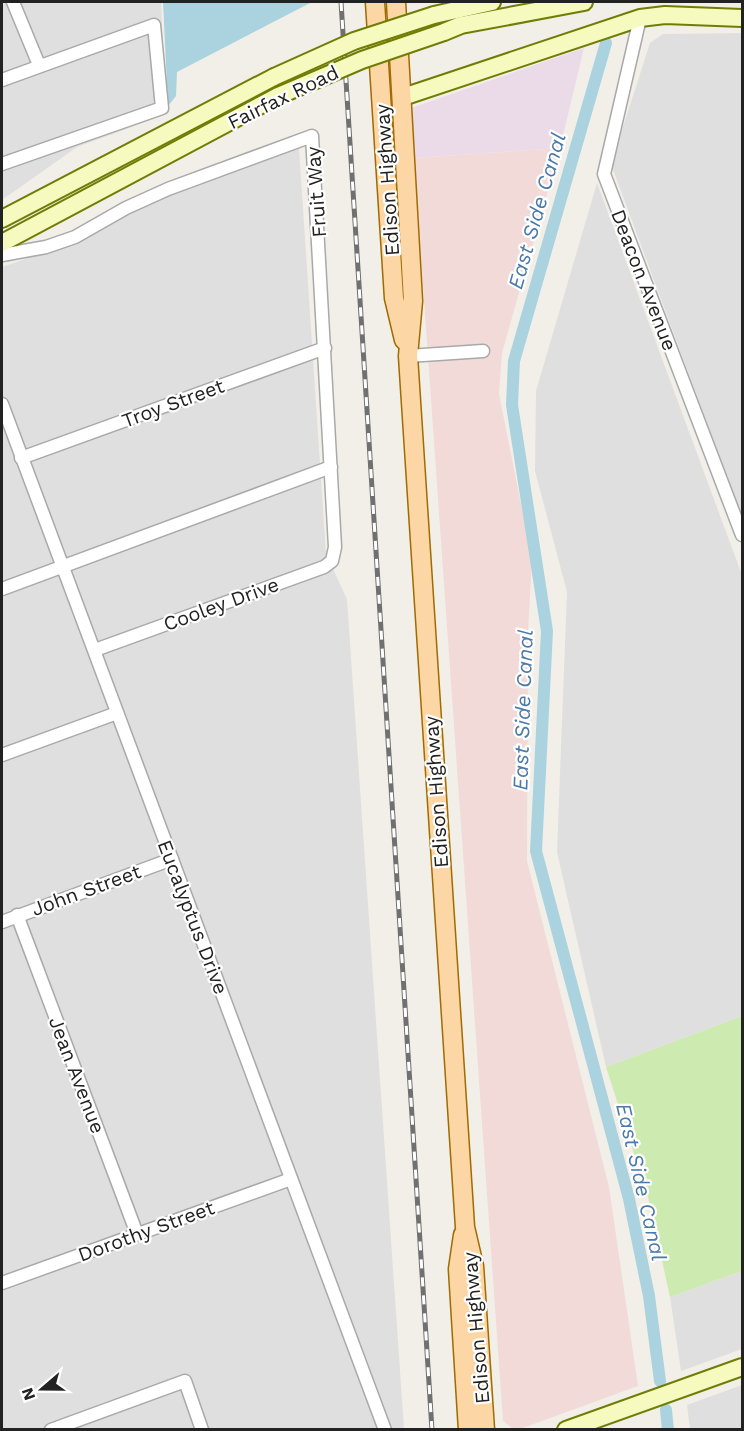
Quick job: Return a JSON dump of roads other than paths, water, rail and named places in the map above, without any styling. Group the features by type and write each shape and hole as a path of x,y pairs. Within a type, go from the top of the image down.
{"main road":[{"name":"Edison Highway","path":"375,2 394,298 408,356"},
{"name":"Edison Highway","path":"396,2 413,301 408,356 465,1227 474,1266 485,1430"},
{"name":"Fairfax Road","path":"2,219 274,77 354,41 434,15 492,2"},
{"name":"Fairfax Road","path":"2,243 278,96 362,60 461,25 584,2"},
{"path":"403,97 640,18 665,15 742,18"},
{"name":"Edison Highway","path":"465,1227 458,1269 468,1430"},
{"path":"566,1430 742,1367"}],"street":[{"path":"13,2 39,65"},
{"name":"Deacon Avenue","path":"640,18 604,174 742,535"},
{"path":"2,80 154,25 162,108 2,164"},
{"name":"Fruit Way","path":"2,255 46,247 75,237 126,208 158,194 312,136 335,547"},
{"name":"Troy Street","path":"21,458 325,348"},
{"path":"408,356 483,351"},
{"name":"Eucalyptus Drive","path":"3,411 95,650 385,1430"},
{"path":"2,589 331,467"},
{"name":"Cooley Drive","path":"95,650 324,567 332,561 335,547"},
{"path":"2,754 117,713"},
{"name":"John Street","path":"2,922 172,859"},
{"name":"Jean Avenue","path":"17,915 137,1234"},
{"name":"Dorothy Street","path":"2,1283 291,1179"},
{"path":"51,1430 185,1381 202,1430"}],"water":[{"path":"163,2 312,2 177,72 176,96 168,106"}],"waterway":[{"name":"East Side Canal","path":"606,43 514,361 512,405 547,631 536,851 629,1199 649,1296 660,1381"},
{"name":"East Side Canal","path":"666,1410 668,1430"}],"railway":[{"path":"341,2 432,1430"}]}
